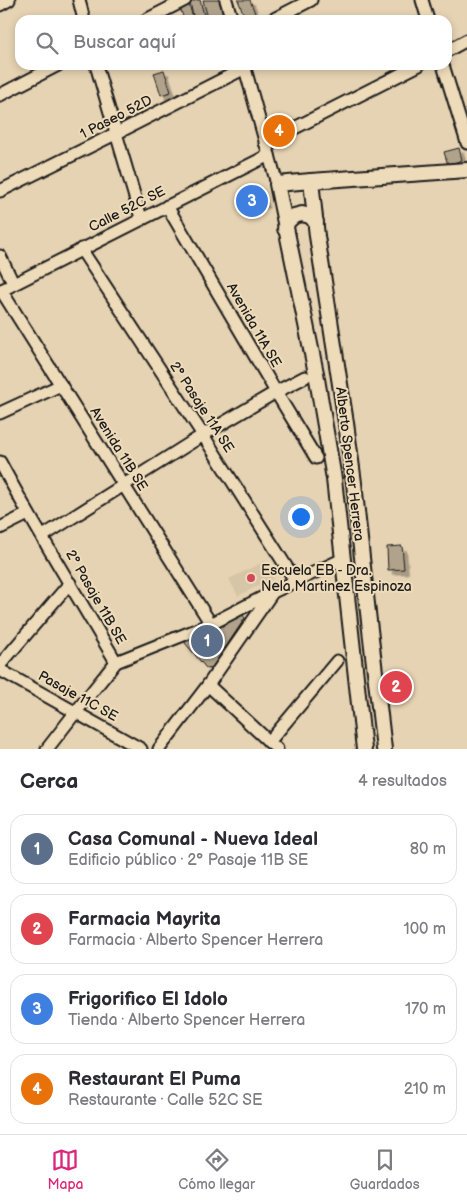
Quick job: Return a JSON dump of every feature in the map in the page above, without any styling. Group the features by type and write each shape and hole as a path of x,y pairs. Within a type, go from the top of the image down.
{"street":[{"path":"0,5 9,0"},
{"path":"79,0 83,15"},
{"path":"156,15 185,0"},
{"path":"226,0 230,15"},
{"path":"282,15 311,0"},
{"path":"422,0 426,15"},
{"path":"452,48 467,40"},
{"path":"0,95 48,70"},
{"path":"97,70 141,218"},
{"name":"1 Paseo 52D","path":"0,191 115,134 236,70"},
{"path":"245,70 277,184 467,170"},
{"path":"266,143 409,70"},
{"path":"445,70 467,143"},
{"name":"Calle 52C SE","path":"0,290 268,154"},
{"name":"Alberto Spencer Herrera","path":"311,181 350,449 384,749"},
{"name":"Alberto Spencer Herrera","path":"277,184 316,373 334,479 364,749"},
{"name":"Avenida 11A SE","path":"167,206 316,458"},
{"path":"285,229 288,222 294,216 302,214 310,216 316,222"},
{"name":"2° Pasaje 11A SE","path":"81,249 296,582"},
{"path":"0,256 13,283"},
{"name":"Avenida 11B SE","path":"0,290 62,385 211,624"},
{"path":"43,536 203,436 276,392 305,377"},
{"path":"0,413 62,385"},
{"name":"2° Pasaje 11B SE","path":"0,462 28,514 43,536 116,662 211,624 343,559"},
{"path":"0,528 28,514"},
{"path":"0,665 70,583"},
{"path":"159,749 274,592"},
{"path":"208,684 273,745 337,661"},
{"path":"47,749 116,662"},
{"name":"Pasaje 11C SE","path":"0,670 141,749"}],"shaded area":[{"name":"Escuela EB - Dra. Nela Martinez Espinoza","path":"265,561 274,578 238,596 229,579"}],"building":[{"path":"200,0 204,15 193,15 190,2"},
{"path":"203,0 219,0 223,14 207,15"},
{"path":"238,0 250,0 256,15 244,15"},
{"path":"189,4 192,15 182,15 180,7"},
{"path":"164,70 171,92 161,95 154,73"},
{"path":"459,148 462,160 448,165 444,152"},
{"path":"260,191 265,203 244,211 240,200"},
{"path":"402,546 404,569 388,570 387,547"},
{"path":"242,614 245,618 211,669 206,668 185,643 185,638"}],"place":[{"name":"Restaurant El Puma","path":"279,131"},
{"name":"Frigorifico El Idolo","path":"252,201"},
{"name":"Escuela EB - Dra. Nela Martinez Espinoza","path":"251,578"},
{"name":"Casa Comunal - Nueva Ideal","path":"207,641"},
{"name":"Farmacia Mayrita","path":"396,687"}]}
